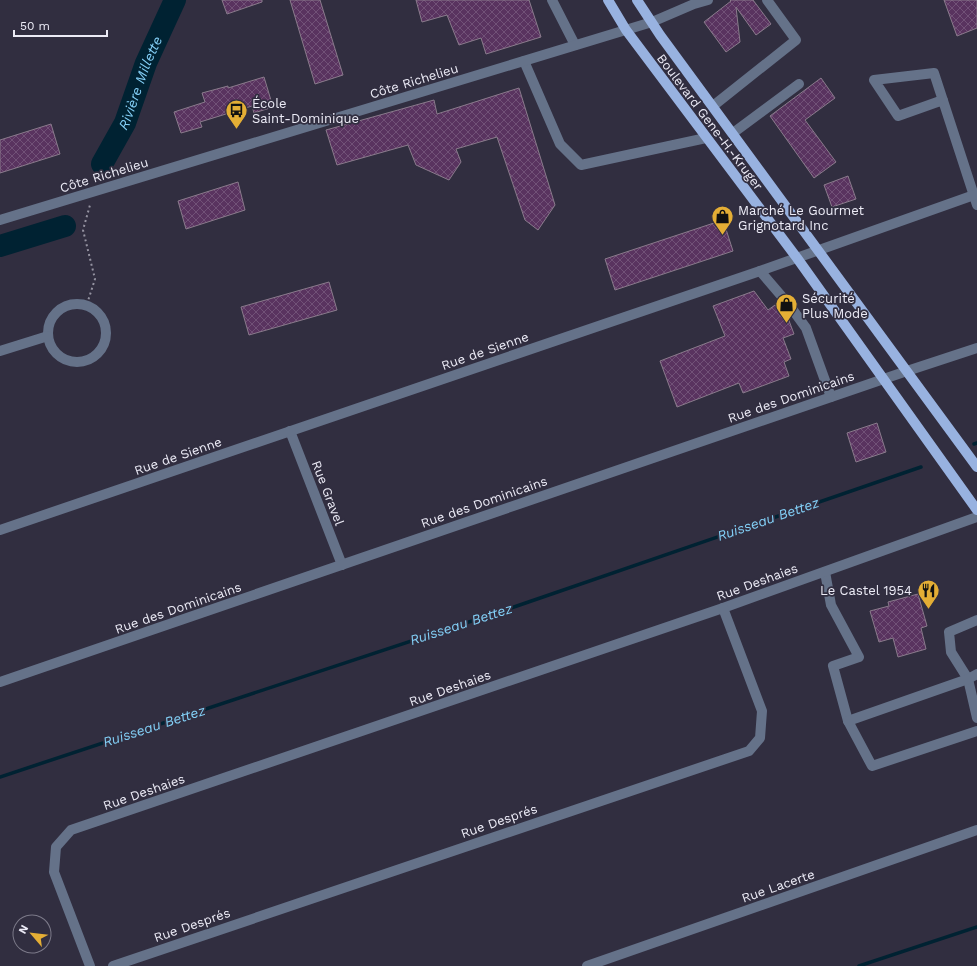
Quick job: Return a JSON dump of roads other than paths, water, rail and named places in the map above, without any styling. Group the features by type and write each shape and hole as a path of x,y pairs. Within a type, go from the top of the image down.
{"main road":[{"name":"Boulevard Gene-H.-Kruger","path":"608,0 626,30 797,258 977,510"},
{"name":"Boulevard Gene-H.-Kruger","path":"637,0 712,106 977,467"}],"street":[{"path":"552,0 575,45"},
{"name":"Côte Richelieu","path":"0,220 652,22 694,4 708,0"},
{"path":"712,106 796,40 767,0"},
{"path":"524,61 560,144 581,165 706,138"},
{"path":"943,100 898,116 874,80 934,73 975,194 977,205"},
{"path":"733,133 799,84"},
{"name":"Rue de Sienne","path":"0,530 760,271 975,194"},
{"path":"760,271 790,306 806,328 831,397"},
{"path":"77,303 86,304 102,316 106,325 107,334 105,344 100,352 83,362 73,362 64,359 56,353 51,346 48,336 48,326 52,317 58,310 67,305 77,303"},
{"path":"0,351 48,336"},
{"name":"Rue des Dominicains","path":"0,682 906,371 977,348"},
{"name":"Rue Gravel","path":"290,431 342,565"},
{"name":"Rue Deshaies","path":"90,966 54,872 56,847 72,830 723,608 977,517"},
{"path":"825,572 831,605 859,658 833,666 848,721 872,766 977,731"},
{"name":"Rue Després","path":"112,966 749,750 760,738 762,712 723,608"},
{"path":"977,620 949,632 951,652 968,679 977,718"},
{"path":"848,721 968,679 977,674"},
{"name":"Rue Lacerte","path":"587,966 977,830"}],"waterway":[{"name":"Rivière Millette","path":"102,164 125,123 146,63 175,0"},
{"name":"Rivière Millette","path":"0,246 65,226"},
{"name":"Ruisseau Bettez","path":"0,777 511,608 921,467"},
{"path":"859,966 977,927"}],"place":[{"name":"École Saint-Dominique","path":"236,130"},
{"name":"Marché Le Gourmet Grignotard Inc","path":"722,236"},
{"name":"Sécurité Plus Mode","path":"786,324"},
{"name":"Le Castel 1954","path":"928,610"}]}
